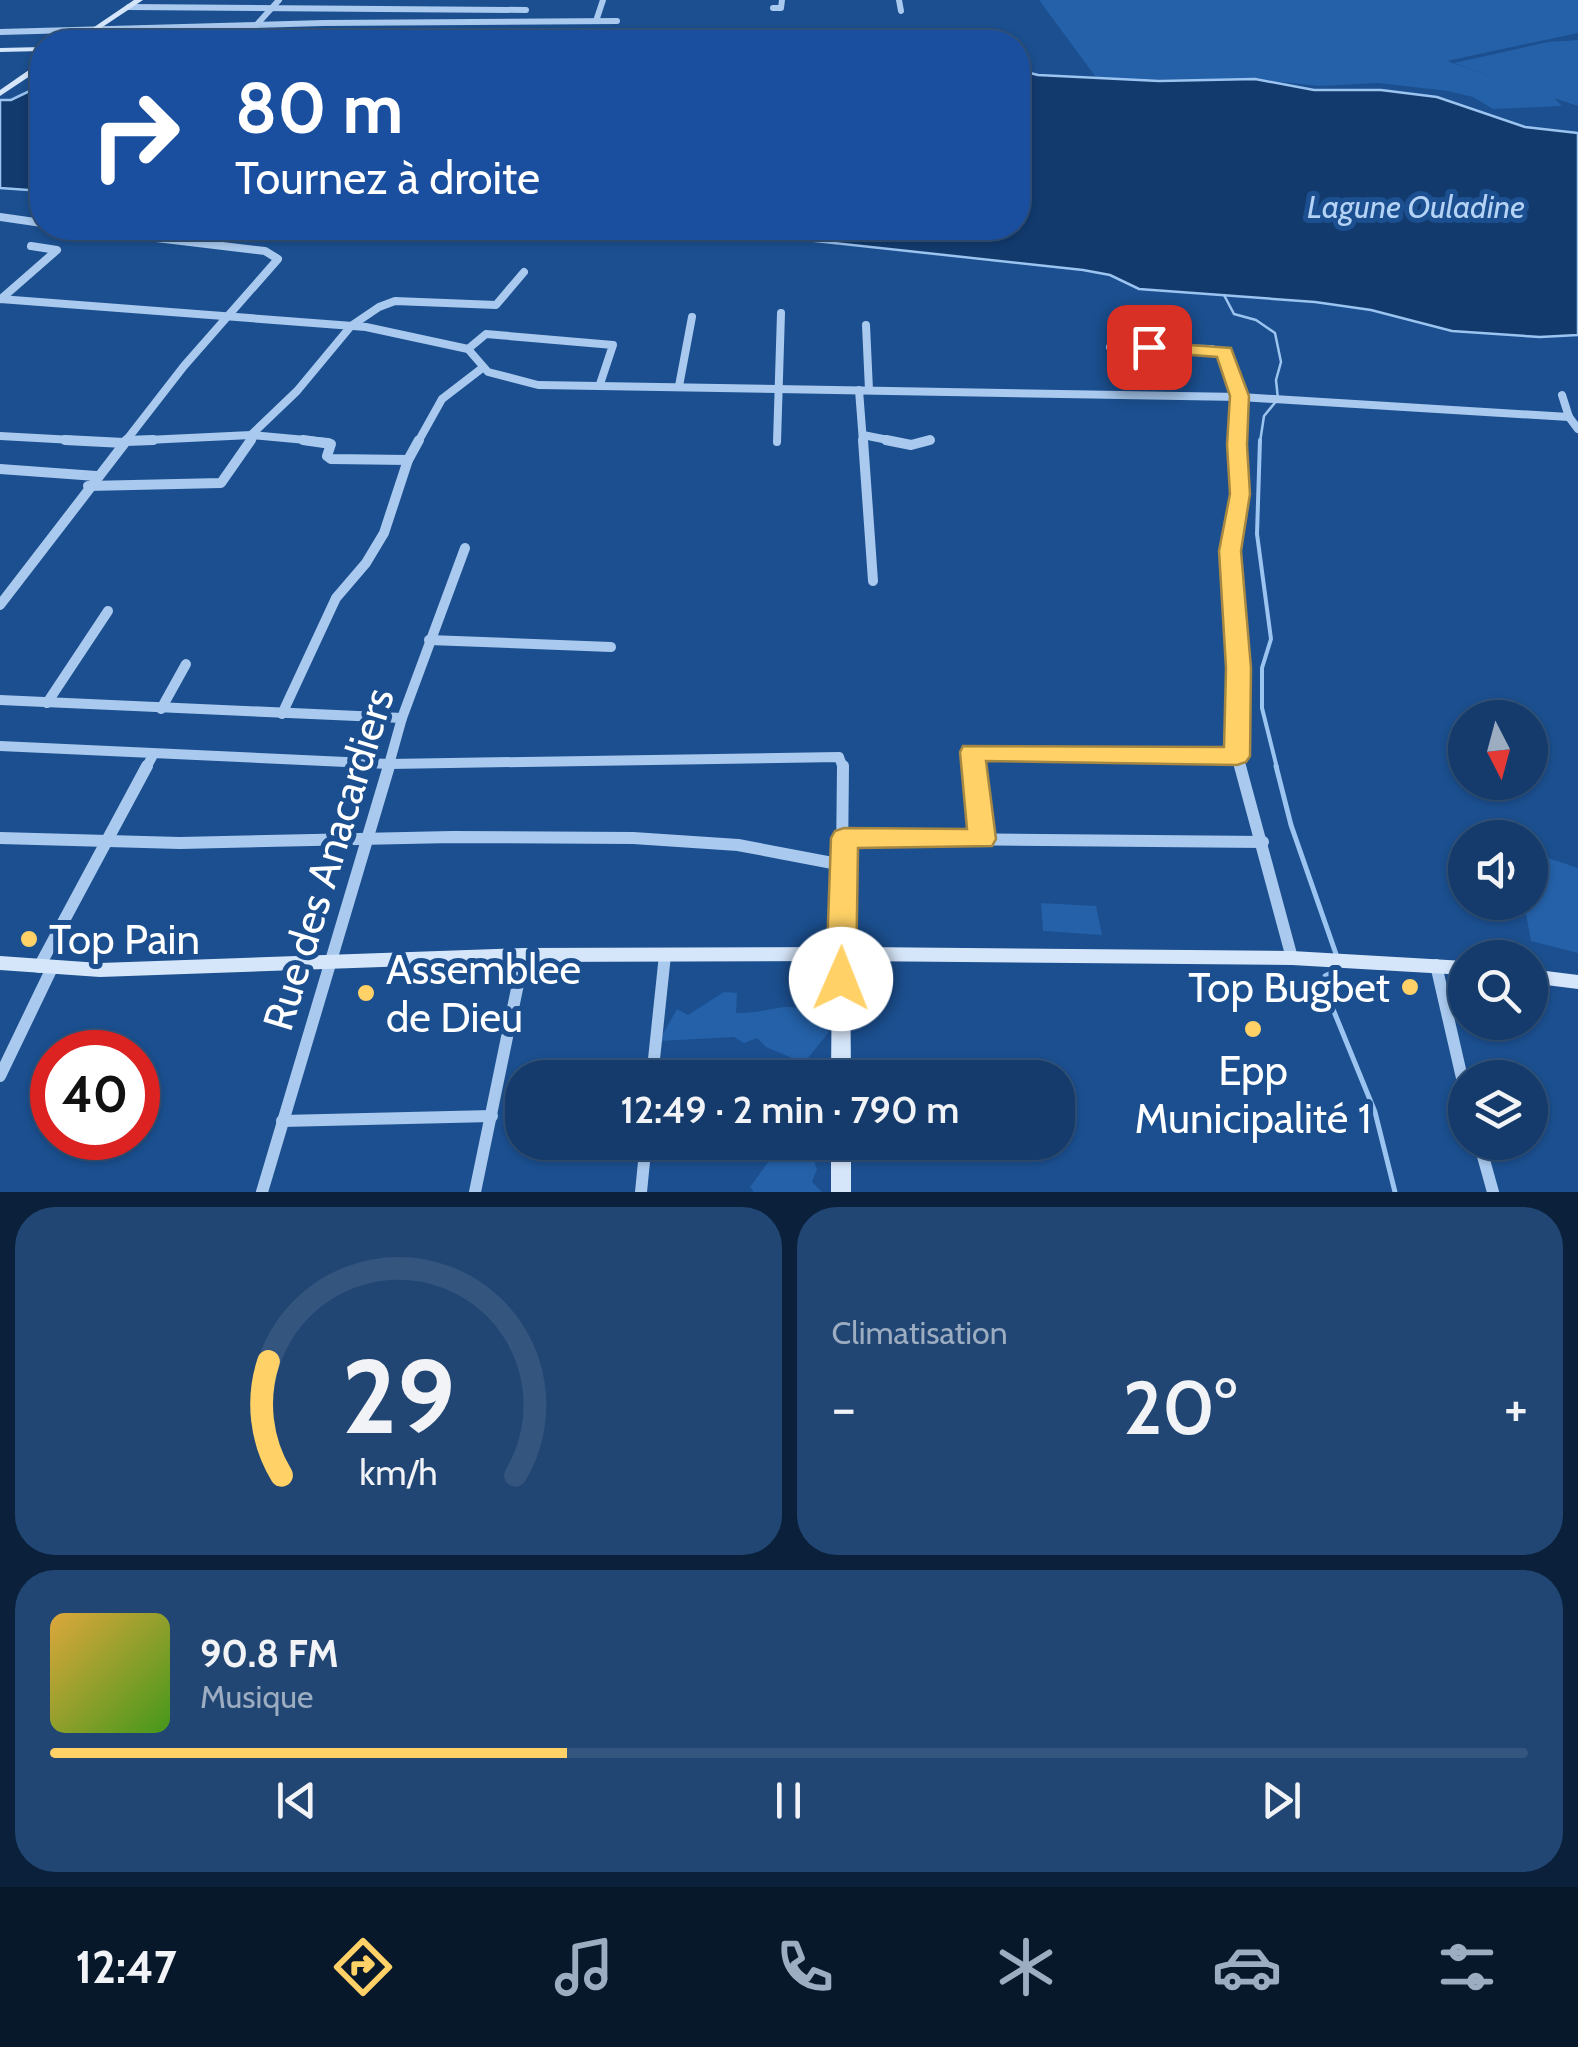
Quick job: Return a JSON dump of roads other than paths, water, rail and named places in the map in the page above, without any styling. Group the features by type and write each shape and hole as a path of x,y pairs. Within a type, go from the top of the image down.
{"street":[{"path":"96,29 139,0"},
{"path":"252,30 278,0"},
{"path":"435,21 450,0"},
{"path":"597,18 604,0"},
{"path":"774,8 781,8 782,0"},
{"path":"899,0 901,11"},
{"path":"129,7 526,10"},
{"path":"64,30 435,21 560,22 597,18 616,21"},
{"path":"0,32 30,31"},
{"path":"0,50 30,49"},
{"path":"0,94 30,73"},
{"path":"0,217 30,221"},
{"path":"0,605 88,486 225,315 270,270 276,255 164,240"},
{"path":"0,300 56,250 31,246"},
{"path":"88,486 221,483 252,435 298,389 345,328 394,301 496,305 524,272"},
{"path":"0,300 381,329 468,349 481,369 532,384 1240,396 1569,417"},
{"path":"777,443 781,313"},
{"path":"680,386 692,317"},
{"path":"866,326 863,435 873,580"},
{"path":"468,349 486,334 613,344 600,384"},
{"path":"1110,347 1187,347 1224,352 1240,396 1240,494 1230,551 1238,668 1237,756 1264,842 1292,958"},
{"path":"282,714 336,598 366,563 384,533 408,460 442,398 481,369"},
{"path":"1562,395 1569,417 1578,429"},
{"path":"0,436 125,442 252,435 328,442 331,444 327,456 331,458 408,460"},
{"path":"863,435 911,445 930,440"},
{"path":"0,469 96,476"},
{"name":"Rue des Anacardiers","path":"262,1192 333,963 402,718 465,548"},
{"path":"47,704 108,610"},
{"path":"428,640 610,647"},
{"path":"161,709 186,664"},
{"path":"0,700 402,718"},
{"path":"0,746 389,764 839,757 843,763 844,838 841,1060"},
{"path":"982,839 972,752 1237,756"},
{"path":"0,1076 103,845 153,754"},
{"path":"0,838 103,845 606,837 726,844 842,865"},
{"path":"844,838 1264,842"},
{"path":"0,963 46,968 201,968 524,955 841,954 1292,958 1448,966"},
{"path":"476,1192 524,955"},
{"path":"654,1060 665,955"},
{"path":"1436,965 1458,1060"},
{"path":"1548,978 1578,982"},
{"path":"282,1121 492,1116"},
{"path":"641,1192 644,1160"},
{"path":"840,1192 841,1160"},
{"path":"1485,1160 1493,1192"}],"water":[{"name":"Lagune Ouladine","path":"1030,73 1159,81 1255,79 1314,90 1381,90 1437,97 1525,127 1578,133 1578,335 1540,337 1452,331 1371,310 1315,302 1139,289 1110,275 807,240 1030,240"},
{"path":"30,91 30,190 0,188 0,100 11,100"}],"waterway":[{"path":"1224,295 1234,314 1256,320 1275,333 1281,362 1276,380 1278,399 1264,416 1260,442"},
{"path":"1260,440 1257,534 1271,639 1262,668 1262,708 1277,768"},
{"path":"1276,766 1291,825 1336,954"},
{"path":"1338,964 1339,969 1325,976 1326,992 1375,1112 1395,1192"}],"place":[{"name":"Top Pain","path":"29,939"},
{"name":"Top Bugbet","path":"1410,987"},
{"name":"Assemblee de Dieu","path":"366,993"},
{"name":"Epp Municipalité 1","path":"1253,1029"}]}
